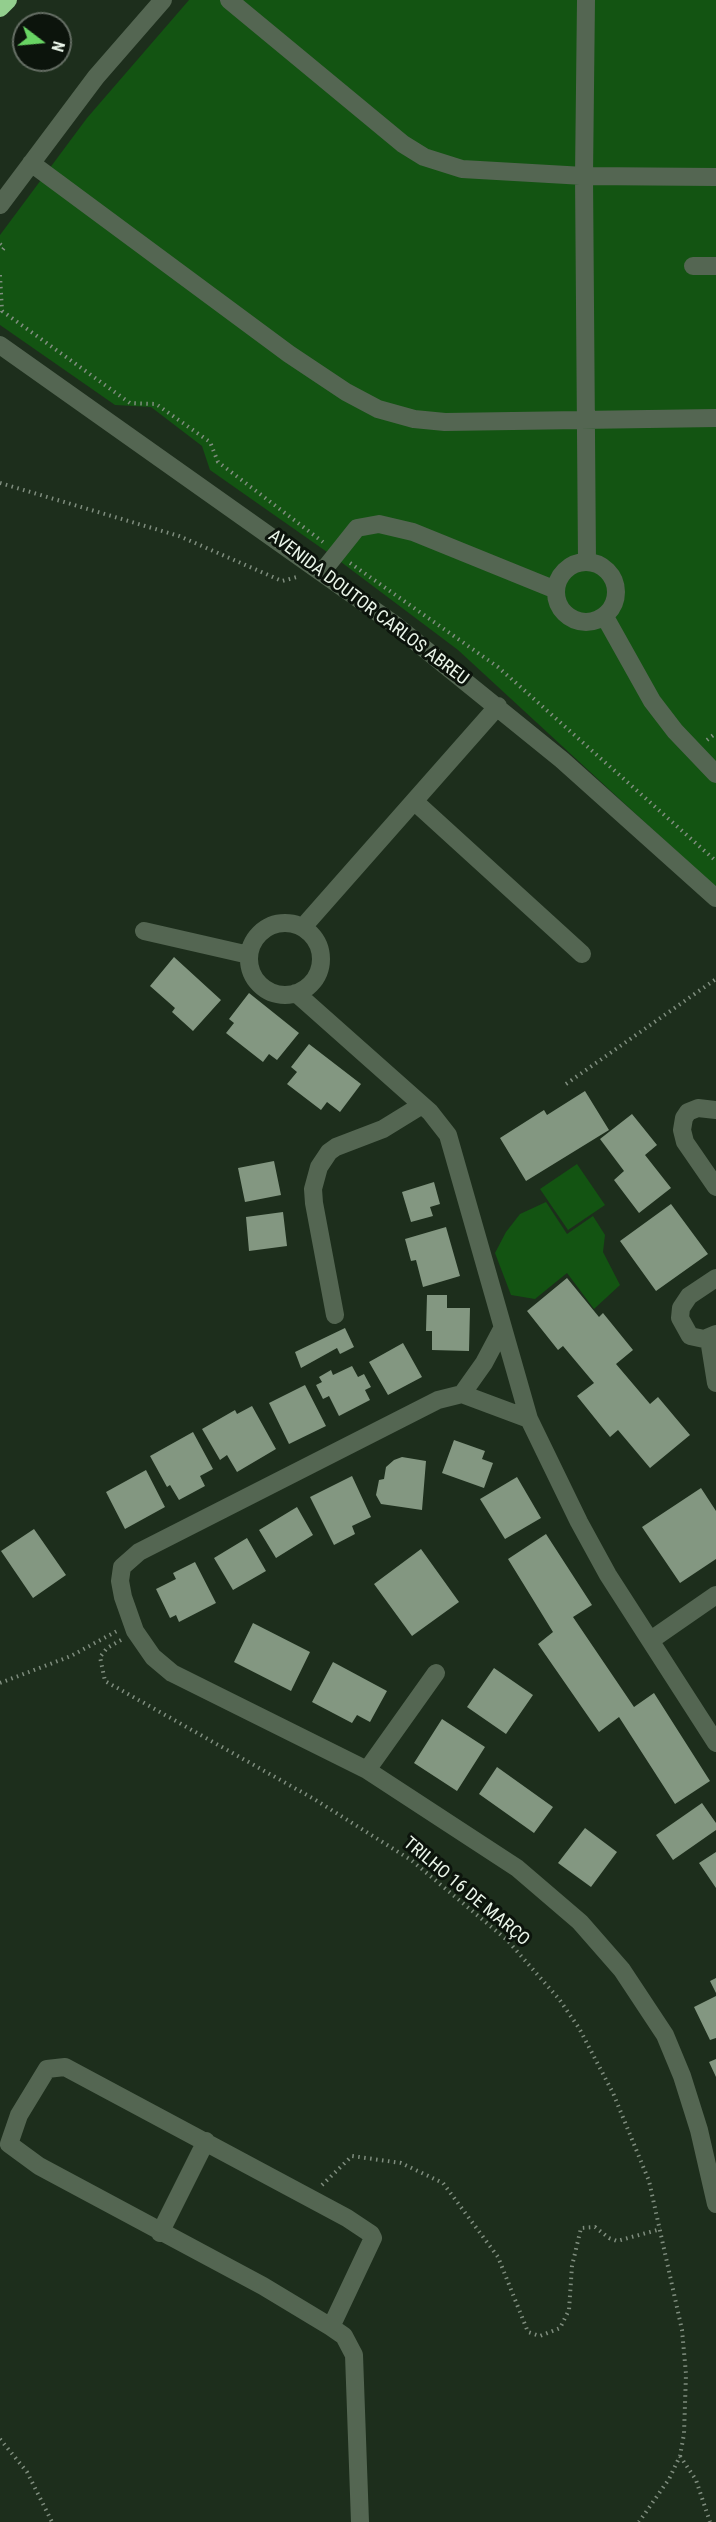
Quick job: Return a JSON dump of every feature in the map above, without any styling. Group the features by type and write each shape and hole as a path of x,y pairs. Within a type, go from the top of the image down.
{"highway":[{"path":"0,8 8,0"}],"street":[{"path":"0,205 96,77 163,0"},
{"path":"229,0 403,144 424,157 462,169 584,176 716,177"},
{"path":"586,0 584,419 587,562"},
{"path":"31,163 289,354 346,392 378,409 414,419 446,422 716,418"},
{"path":"693,266 716,266"},
{"name":"AVENIDA DOUTOR CARLOS ABREU","path":"0,345 394,624 498,706 620,810 716,898"},
{"path":"322,572 357,528 379,524 413,532 556,590"},
{"path":"576,562 587,562 604,567 612,576 615,588 613,604 605,617 586,622 563,612 557,601 556,590 560,577 566,569 576,562"},
{"path":"605,617 652,700 675,731 716,774"},
{"path":"303,927 498,706"},
{"path":"414,801 582,954"},
{"path":"291,923 303,927 312,934 321,956 315,979 296,993 273,993 262,987 255,978 249,956 252,944 268,927 291,923"},
{"path":"144,931 249,956"},
{"path":"296,993 422,1105 437,1120 451,1143 529,1419 608,1575 716,1743"},
{"path":"335,1315 314,1203 313,1189 319,1167 329,1152 383,1129 422,1105"},
{"path":"716,1110 698,1108 688,1112 684,1118 682,1130 685,1142 716,1186"},
{"path":"716,1278 689,1296 680,1313 681,1323 690,1336 713,1336 716,1383"},
{"path":"462,1394 484,1363 502,1329"},
{"path":"529,1419 462,1394 438,1400 139,1552 126,1562 121,1573 123,1597 133,1627 153,1657 172,1673 367,1770 517,1868 566,1908 604,1947 640,1994 669,2045 682,2076 699,2130 716,2204"},
{"path":"651,1640 716,1595"},
{"path":"367,1770 436,1673"},
{"path":"331,2327 373,2238 366,2229 65,2067 47,2069 19,2115 9,2144 39,2166 160,2233 263,2286 344,2336 354,2355 360,2522"},
{"path":"160,2233 206,2141"}],"path":[{"path":"0,244 4,248 0,253"},
{"path":"0,483 179,536 282,580 322,572"},
{"path":"566,1084 716,979"},
{"path":"0,1683 28,1670 71,1656 133,1627"},
{"name":"TRILHO 16 DE MARÇO","path":"133,1627 107,1648 100,1657 105,1681 314,1799 411,1860 507,1940 536,1970 579,2028 613,2093 649,2181 682,2330 686,2374 684,2434 680,2456 669,2479 639,2522"},
{"path":"309,2197 352,2156 400,2163 443,2183 498,2257 528,2332 540,2336 560,2328 569,2310 572,2266 580,2229 595,2227 617,2241 661,2229"},
{"path":"0,2439 27,2472 52,2522"},
{"path":"680,2456 696,2480 710,2522"}],"green space":[{"path":"189,0 716,0 716,888 458,650 337,559 210,470 202,446 151,407 115,405 0,325 0,235 87,118"},
{"path":"577,1164 605,1205 568,1230 540,1189"},
{"path":"546,1202 567,1234 593,1216 605,1235 603,1252 620,1285 594,1309 567,1273 535,1299 511,1295 495,1253 506,1232 520,1214"}],"building":[{"path":"174,957 221,1000 193,1031 172,1012 175,1008 150,986"},
{"path":"249,993 299,1033 277,1060 269,1054 263,1062 226,1033 234,1023 229,1019"},
{"path":"309,1044 361,1084 340,1112 327,1102 321,1110 287,1084 297,1072 291,1067"},
{"path":"585,1091 609,1130 526,1181 500,1138 544,1110 547,1115"},
{"path":"632,1114 657,1145 645,1155 671,1188 639,1213 614,1180 624,1171 600,1139"},
{"path":"274,1161 281,1195 245,1202 238,1168"},
{"path":"434,1182 440,1204 430,1207 433,1216 411,1222 402,1192"},
{"path":"671,1204 708,1254 656,1291 620,1241"},
{"path":"283,1212 287,1246 249,1251 246,1217"},
{"path":"446,1227 460,1276 423,1287 416,1260 411,1261 405,1239"},
{"path":"567,1278 599,1317 603,1313 633,1350 616,1364 650,1404 658,1397 690,1435 650,1468 618,1430 610,1437 577,1396 594,1383 563,1346 558,1350 527,1311"},
{"path":"427,1295 447,1295 447,1308 470,1308 469,1351 432,1350 432,1331 426,1331"},
{"path":"345,1328 354,1347 340,1354 337,1348 301,1368 295,1352"},
{"path":"403,1343 422,1377 388,1395 369,1362"},
{"path":"352,1366 358,1377 364,1374 371,1387 365,1390 370,1400 339,1416 329,1396 323,1399 316,1385 322,1382 319,1377 331,1370 333,1375"},
{"path":"305,1385 326,1426 289,1444 269,1403"},
{"path":"252,1406 276,1449 237,1472 227,1455 220,1460 202,1429 235,1410 237,1414"},
{"path":"193,1432 213,1469 200,1476 205,1486 179,1500 170,1485 167,1487 150,1456"},
{"path":"454,1440 485,1451 482,1459 493,1463 484,1488 442,1473"},
{"path":"402,1457 426,1461 422,1510 381,1504 376,1495 379,1480 384,1479 386,1467"},
{"path":"146,1470 165,1507 125,1529 106,1492"},
{"path":"352,1476 371,1517 352,1526 355,1534 334,1545 310,1497"},
{"path":"517,1477 541,1518 505,1539 480,1499"},
{"path":"701,1488 716,1511 716,1559 680,1583 642,1527"},
{"path":"297,1507 313,1535 276,1558 259,1530"},
{"path":"34,1529 66,1575 33,1598 1,1551"},
{"path":"546,1534 592,1605 573,1617 634,1707 654,1693 710,1781 675,1804 619,1717 599,1732 538,1644 553,1632 508,1559"},
{"path":"247,1538 266,1571 233,1590 214,1558"},
{"path":"421,1549 459,1602 412,1636 374,1584"},
{"path":"195,1562 216,1603 179,1622 176,1615 170,1618 156,1589 176,1579 173,1573"},
{"path":"253,1623 310,1652 291,1691 234,1662"},
{"path":"333,1662 387,1691 370,1722 357,1715 352,1723 312,1702"},
{"path":"494,1668 533,1695 506,1734 467,1707"},
{"path":"442,1719 485,1747 457,1791 414,1763"},
{"path":"497,1767 553,1807 534,1833 479,1794"},
{"path":"702,1803 716,1823 716,1830 673,1860 656,1835"},
{"path":"585,1828 617,1852 591,1887 558,1863"},
{"path":"716,1852 716,1888 699,1863"},
{"path":"716,1978 716,1993 710,1981"},
{"path":"716,1996 716,2038 710,2040 694,2007"},
{"path":"716,2059 716,2077 709,2062"}]}
